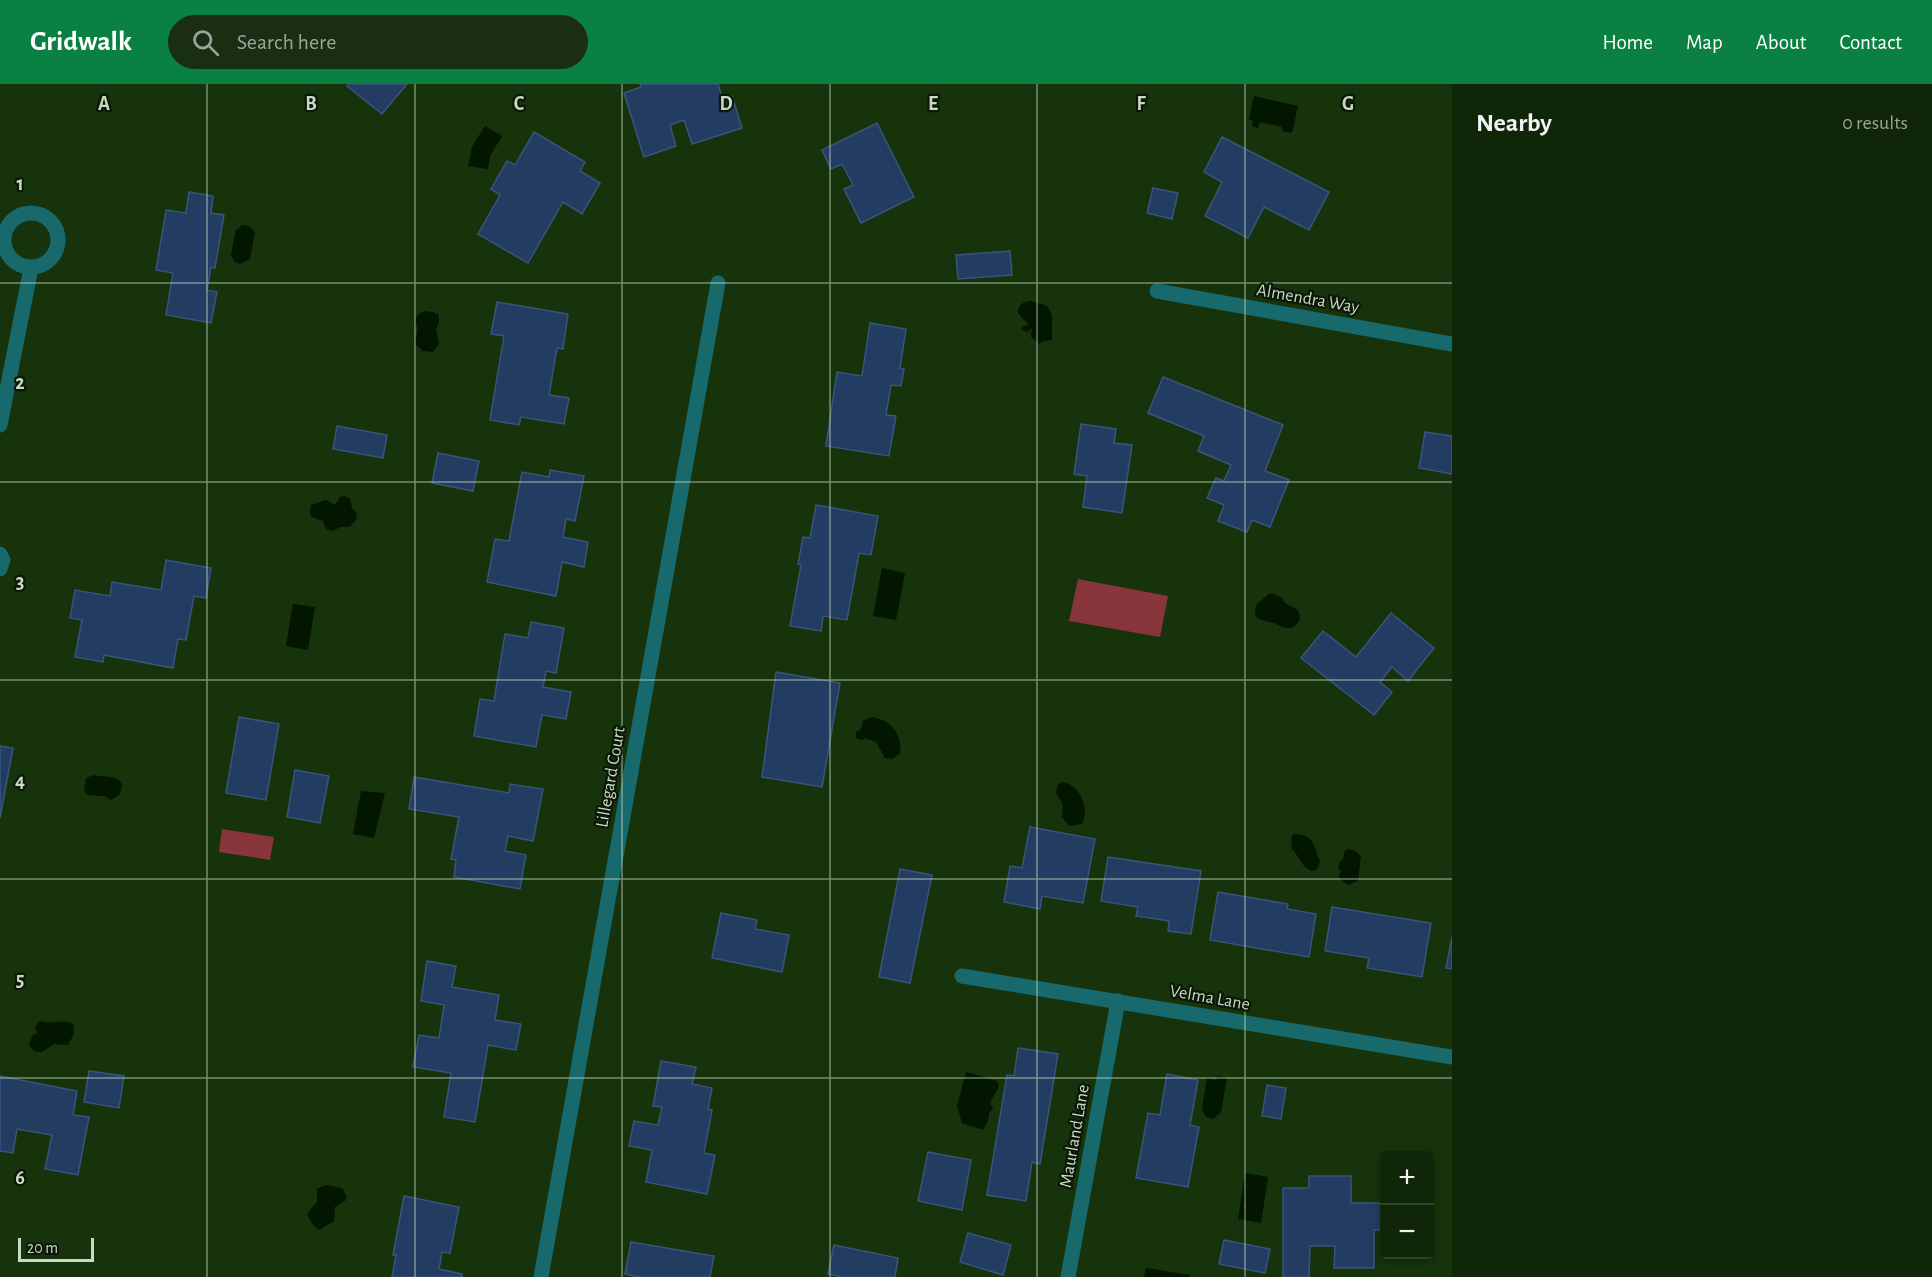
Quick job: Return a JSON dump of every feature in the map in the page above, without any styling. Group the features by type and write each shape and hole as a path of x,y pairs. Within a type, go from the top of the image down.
{"street":[{"path":"36,213 53,222 59,242 52,259 31,268 14,262 4,245 2,231 18,216 36,213"},
{"path":"0,425 31,268"},
{"name":"Lillegard Court","path":"541,1277 718,283"},
{"name":"Almendra Way","path":"1157,291 1452,344"},
{"path":"0,554 3,560 0,569"},
{"name":"Velma Lane","path":"962,976 1452,1057"},
{"name":"Maurland Lane","path":"1068,1277 1118,1001"}],"shaded area":[{"path":"1254,96 1298,106 1292,133 1282,131 1282,127 1260,122 1258,128 1252,126 1253,121 1249,119"},
{"path":"485,126 502,136 490,156 488,169 468,166 472,147"},
{"path":"242,225 249,226 255,232 250,259 240,264 235,262 231,255 236,229"},
{"path":"1031,301 1047,306 1052,315 1052,340 1039,344 1031,337 1032,328 1028,332 1022,330 1022,327 1029,324 1018,313 1019,307"},
{"path":"424,311 439,315 436,330 439,344 433,352 423,351 415,344 418,328 415,321 417,316"},
{"path":"340,497 350,499 352,508 357,514 356,520 350,527 341,527 332,531 326,529 323,521 312,517 311,505 326,500 335,505"},
{"path":"882,568 905,573 896,620 873,616"},
{"path":"1078,579 1168,596 1160,637 1069,621"},
{"path":"1270,593 1281,597 1285,603 1298,610 1300,619 1295,626 1286,628 1257,618 1256,605"},
{"path":"293,604 315,607 308,650 286,646"},
{"path":"871,717 889,724 897,734 900,753 893,759 885,758 876,742 856,738 856,732 860,730 863,721"},
{"path":"94,775 120,781 122,784 120,794 111,800 104,796 88,795 84,791 86,778"},
{"path":"1063,782 1074,788 1082,798 1085,812 1082,824 1069,826 1062,817 1063,805 1056,793 1058,784"},
{"path":"361,791 385,793 374,838 353,834"},
{"path":"222,829 274,837 270,860 219,852"},
{"path":"1293,834 1306,836 1312,842 1320,861 1317,869 1312,871 1305,867 1292,849"},
{"path":"1348,849 1361,856 1358,881 1348,885 1339,878 1340,870 1338,869"},
{"path":"40,1021 73,1024 74,1034 68,1045 54,1044 42,1052 34,1051 29,1045 32,1036 37,1033 35,1026"},
{"path":"966,1072 997,1081 999,1086 990,1103 993,1108 983,1130 962,1123 957,1106"},
{"path":"1217,1076 1227,1078 1221,1112 1213,1119 1205,1116 1202,1108 1207,1078 1216,1080"},
{"path":"1245,1173 1268,1177 1261,1223 1238,1219"},
{"path":"326,1185 342,1188 347,1197 335,1207 334,1221 319,1230 307,1215 317,1202 317,1189"},
{"path":"1146,1268 1190,1275 1189,1277 1144,1277"}],"building":[{"path":"348,84 407,84 382,114 347,86"},
{"path":"640,84 718,84 723,99 732,96 742,128 692,144 684,120 670,125 676,146 644,157 624,93 641,87"},
{"path":"877,123 914,197 861,223 844,189 853,185 842,164 831,169 822,150"},
{"path":"534,132 585,162 580,171 600,183 582,214 563,202 528,263 478,234 500,195 491,189 507,161 515,165"},
{"path":"1222,137 1329,192 1309,230 1264,207 1248,238 1205,216 1222,182 1204,172"},
{"path":"1153,188 1178,193 1172,219 1147,213"},
{"path":"189,192 213,196 211,213 224,215 215,268 211,267 207,290 217,292 211,323 166,315 173,273 156,270 166,210 186,213"},
{"path":"1010,251 1012,275 958,279 956,255"},
{"path":"497,302 568,314 563,349 557,348 549,395 569,398 564,424 521,417 519,425 490,420 504,336 491,334"},
{"path":"870,323 906,329 900,368 904,369 901,386 891,385 886,415 896,416 889,456 826,446 837,372 862,376"},
{"path":"1163,377 1283,425 1265,471 1289,480 1270,527 1252,520 1247,532 1218,521 1224,505 1207,498 1216,478 1224,481 1231,465 1198,451 1204,436 1148,413"},
{"path":"1081,424 1116,429 1114,443 1132,445 1122,513 1083,507 1087,476 1074,474"},
{"path":"337,426 387,435 383,458 333,449"},
{"path":"1425,432 1452,436 1452,474 1419,468"},
{"path":"438,453 479,461 473,491 432,483"},
{"path":"550,470 584,476 575,521 566,519 563,537 588,542 584,567 562,562 556,596 487,582 495,539 509,541 522,472 549,477"},
{"path":"816,505 878,516 871,555 859,553 847,620 823,616 821,631 790,626 801,565 798,564 803,537 810,538"},
{"path":"166,560 211,568 206,598 194,596 186,640 178,639 173,668 104,655 103,662 75,657 82,620 70,618 75,590 110,596 112,582 161,590"},
{"path":"1391,613 1434,648 1408,681 1392,667 1380,682 1392,692 1374,715 1301,658 1323,631 1356,657"},
{"path":"531,622 564,628 556,673 546,671 543,687 571,692 566,719 542,715 536,747 474,736 480,699 494,701 505,634 528,638"},
{"path":"776,672 840,683 822,787 762,777"},
{"path":"239,717 279,724 266,800 226,793"},
{"path":"0,746 13,748 0,818"},
{"path":"295,770 329,776 320,823 287,817"},
{"path":"414,777 509,793 510,784 543,789 533,841 508,836 505,851 526,855 520,889 454,877 456,860 451,859 459,817 409,809"},
{"path":"1030,827 1095,839 1083,903 1042,896 1040,909 1004,902 1010,866 1022,868"},
{"path":"1108,857 1201,871 1191,934 1168,931 1169,921 1136,916 1138,907 1101,901"},
{"path":"900,869 932,875 910,983 879,977"},
{"path":"1218,892 1288,904 1287,909 1316,914 1309,957 1210,940"},
{"path":"1332,907 1431,923 1422,977 1367,968 1369,958 1325,951"},
{"path":"721,913 757,920 755,929 789,935 782,972 712,958"},
{"path":"1452,937 1452,969 1446,968"},
{"path":"427,961 456,966 452,987 499,995 495,1020 521,1024 516,1050 488,1045 475,1122 444,1117 451,1073 413,1067 419,1035 439,1038 444,1005 421,1001"},
{"path":"1018,1048 1058,1054 1040,1164 1032,1162 1026,1201 987,1195 1007,1075 1014,1076"},
{"path":"661,1061 696,1067 692,1084 712,1088 708,1109 712,1110 704,1153 715,1155 707,1194 646,1182 652,1150 629,1146 634,1121 658,1125 662,1107 653,1106"},
{"path":"89,1071 124,1076 119,1108 84,1102"},
{"path":"1167,1074 1198,1080 1190,1125 1199,1127 1188,1187 1136,1178 1148,1113 1160,1115"},
{"path":"0,1076 77,1091 73,1115 89,1117 78,1175 45,1169 52,1135 17,1129 13,1153 0,1151"},
{"path":"1267,1085 1286,1088 1281,1119 1262,1116"},
{"path":"928,1152 971,1160 962,1210 918,1201"},
{"path":"1309,1176 1351,1176 1351,1203 1380,1203 1380,1230 1374,1230 1374,1268 1334,1268 1335,1246 1310,1246 1309,1277 1283,1277 1283,1188 1309,1188"},
{"path":"404,1196 459,1207 450,1253 442,1252 439,1269 462,1274 462,1277 392,1277 396,1255 393,1255"},
{"path":"968,1233 1011,1245 1003,1275 960,1262"},
{"path":"1224,1240 1270,1249 1265,1273 1219,1264"},
{"path":"631,1242 714,1256 710,1277 639,1277 625,1274"},
{"path":"834,1245 898,1258 895,1277 841,1277 828,1274"}]}
